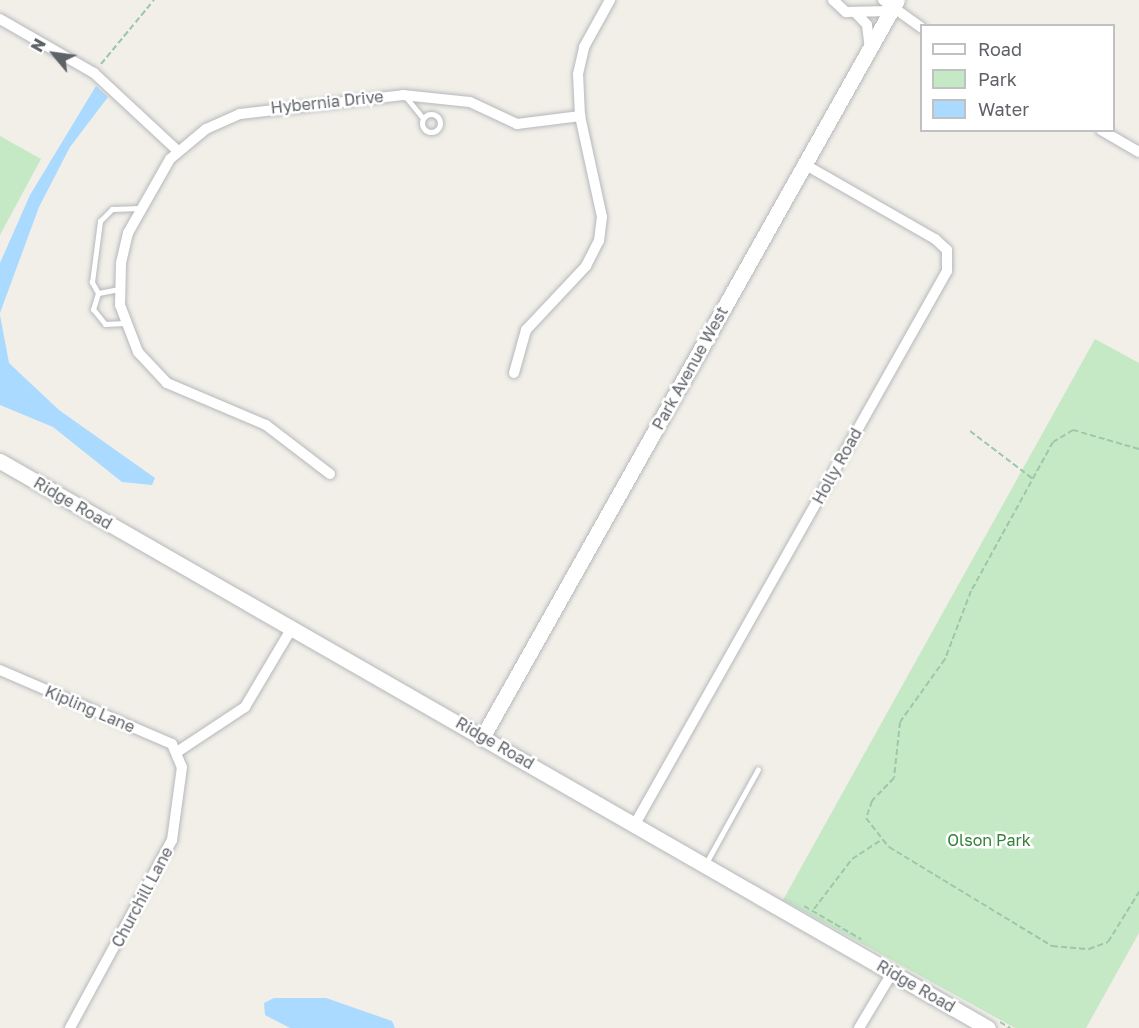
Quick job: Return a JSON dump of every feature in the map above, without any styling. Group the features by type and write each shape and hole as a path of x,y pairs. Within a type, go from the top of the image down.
{"street":[{"path":"514,373 526,330 586,266 598,241 598,192 580,116 581,59 584,47 609,0"},
{"path":"837,4 856,14 867,25 870,48"},
{"path":"856,14 891,4 920,27"},
{"name":"Park Avenue West","path":"483,736 870,48 891,4"},
{"path":"0,19 97,76 116,91 177,150 128,233 118,289 125,323 138,352 167,383 266,425 330,474"},
{"name":"Hybernia Drive","path":"177,150 240,114 404,94 467,102 528,125 580,116"},
{"path":"1104,132 1139,152"},
{"name":"Holly Road","path":"635,824 947,271 946,250 935,239 804,164"},
{"name":"Ridge Road","path":"0,461 483,736 988,1028"},
{"path":"177,753 245,706 292,628"},
{"name":"Kipling Lane","path":"0,670 172,744 177,753"},
{"name":"Churchill Lane","path":"72,1025 172,840 182,767 177,753"},
{"path":"859,1028 892,973"},
{"path":"72,1025 83,1028"}],"lane":[{"path":"404,94 423,118"},
{"path":"125,323 99,321 93,309 98,293 92,282 100,221 112,209 141,208"},
{"path":"98,293 118,289"},
{"path":"705,864 758,769"}],"path":[{"path":"97,76 154,0"},
{"path":"1139,449 1067,430 1053,442 971,591 945,659 900,722 894,778 867,812 868,825 881,840 1052,946 1089,949 1108,942 1139,892"},
{"path":"970,431 1033,479"},
{"path":"814,909 852,859 881,840"}],"green space":[{"path":"0,136 41,159 0,235"},
{"name":"Olson Park","path":"1095,339 1139,363 1139,933 1086,1028 1015,1028 783,900"}],"water":[{"path":"96,86 108,97 70,147 39,207 0,313 0,263 30,195"},
{"path":"0,315 9,363 59,410 155,478 152,485 122,482 53,427 0,405"},
{"path":"274,998 326,998 392,1021 395,1028 290,1028 265,1015 264,1003"}]}
